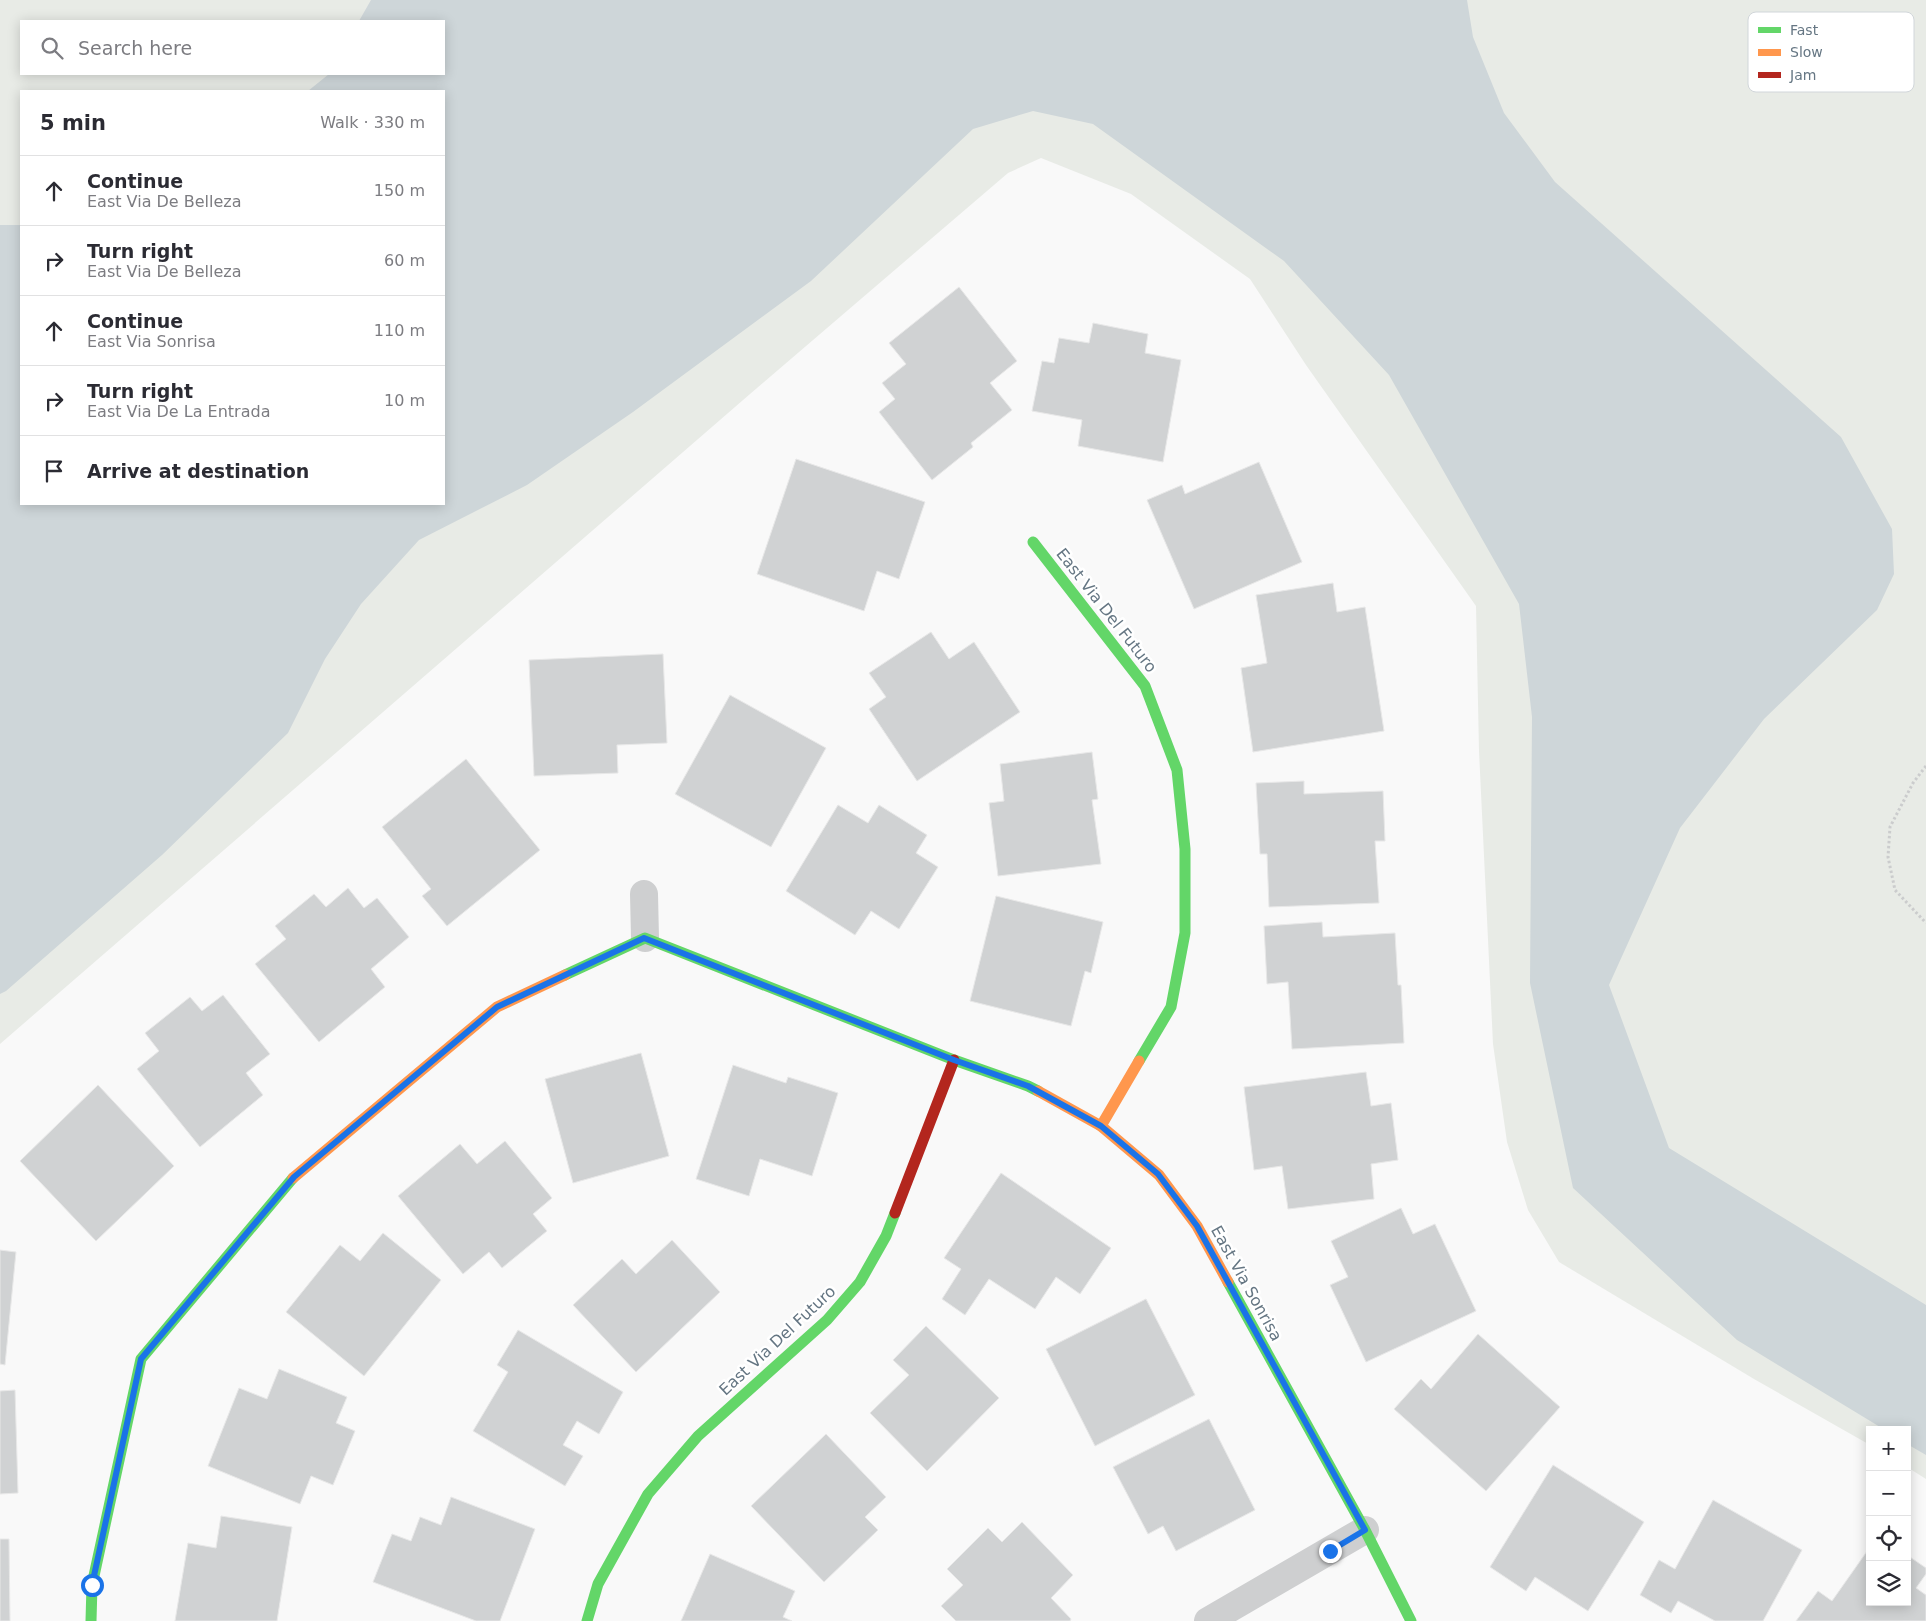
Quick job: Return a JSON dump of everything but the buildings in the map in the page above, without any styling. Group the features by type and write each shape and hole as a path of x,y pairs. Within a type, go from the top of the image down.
{"street":[{"name":"East Via Del Futuro","path":"1034,542 1145,686 1177,770 1185,849 1185,933 1171,1007 1101,1126"},
{"path":"91,1621 92,1585 141,1359 294,1177 497,1007 644,938 644,894"},
{"name":"East Via Sonrisa","path":"644,938 954,1060 1028,1086 1101,1126 1158,1174 1197,1226 1365,1530 1410,1621"},
{"name":"East Via Del Futuro","path":"587,1621 598,1584 648,1494 698,1436 827,1320 860,1282 886,1236 954,1060"},
{"path":"1208,1621 1365,1530"}],"path":[{"path":"1926,766 1913,783 1890,827 1888,857 1895,890 1926,923"}],"shaded area":[{"path":"0,0 1926,0 1926,1479 1911,1470 1911,1426 1866,1426 1866,1443 1754,1379 1559,1262 1528,1210 1507,1142 1493,1044 1479,751 1476,606 1306,365 1250,279 1131,194 1041,158 1008,173 0,1044"},
{"path":"371,0 1467,0 1473,37 1504,113 1555,182 1841,437 1892,529 1894,574 1877,610 1764,719 1680,828 1609,985 1669,1148 1926,1305 1926,1455 1911,1446 1911,1426 1878,1426 1737,1340 1573,1188 1530,983 1532,717 1519,604 1389,375 1284,261 1093,124 1033,111 973,129 811,281 633,412 527,485 419,540 361,604 325,659 288,733 162,855 6,991 0,994 0,225 20,225 20,505 445,505 445,90 309,90 328,75 445,75 445,20 360,20"}],"traffic: fast":[{"path":"1033,542 1145,686 1177,770 1185,849 1185,933 1171,1007 1139,1061"},
{"path":"565,975 645,938 954,1060 1038,1091"},
{"path":"91,1621 92,1585 141,1359 293,1178"},
{"path":"587,1621 598,1584 648,1494 698,1436 827,1320 860,1282 886,1236 895,1213"},
{"path":"1228,1282 1365,1530 1411,1621"}],"traffic: slow":[{"path":"293,1178 497,1007 565,975"},
{"path":"1101,1126 1139,1061"},
{"path":"1038,1091 1101,1126 1159,1175 1197,1226 1228,1282"}],"traffic: jam":[{"path":"895,1213 954,1060"}],"route":[{"path":"92,1585 141,1359 294,1177 497,1007 644,938 954,1060 1028,1086 1101,1126 1158,1174 1197,1226 1365,1530 1330,1551"}]}
